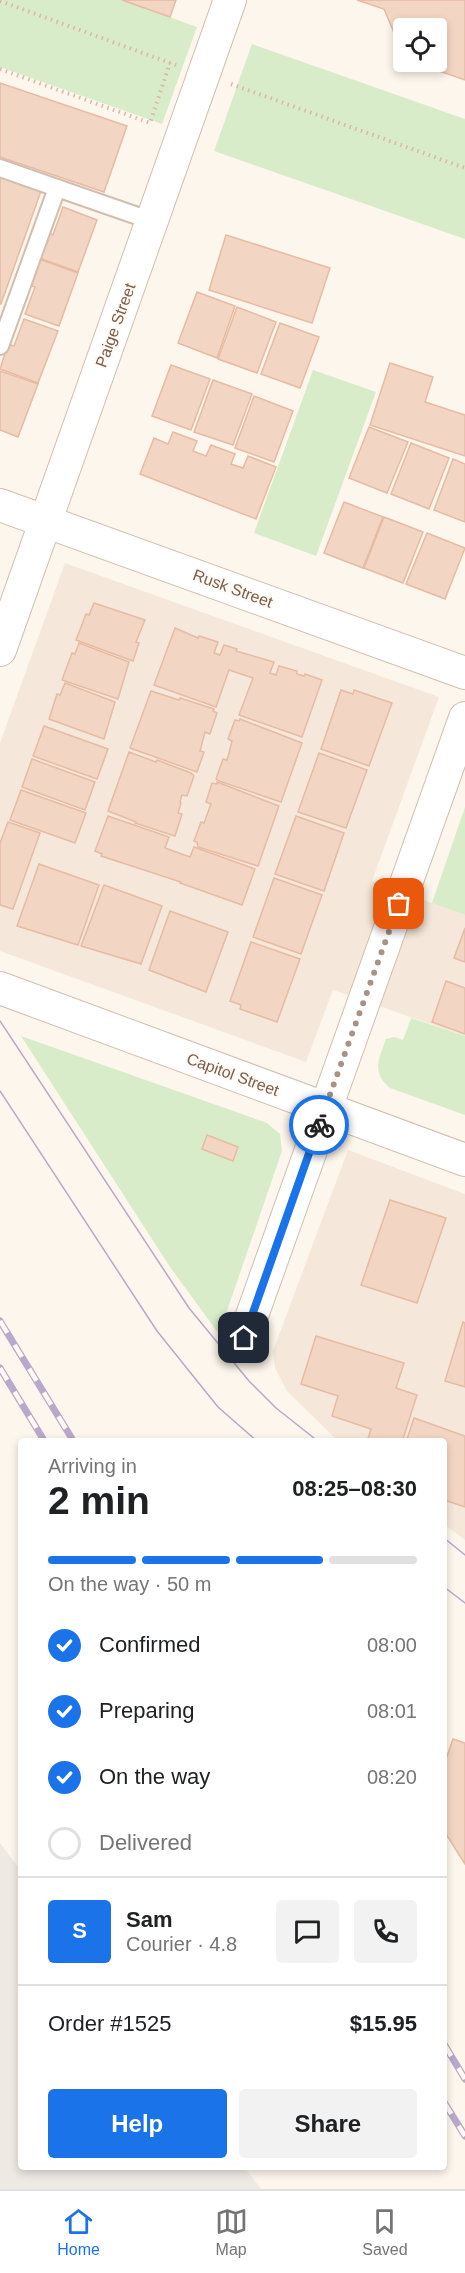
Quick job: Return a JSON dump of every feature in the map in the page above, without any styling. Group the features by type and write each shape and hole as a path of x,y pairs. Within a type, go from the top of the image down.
{"street":[{"name":"Paige Street","path":"0,650 231,0"},
{"name":"Rusk Street","path":"0,505 465,673"},
{"path":"244,1338 465,718"},
{"name":"Capitol Street","path":"0,988 465,1160"}],"lane":[{"path":"0,168 152,221"},
{"path":"0,346 57,188"}],"path":[{"path":"0,1 172,63 150,123 0,69"},
{"path":"238,86 465,168"}],"shaded area":[{"path":"65,563 439,697 372,881 465,915 465,1036 333,990 306,1062 0,951 0,743"},
{"path":"348,1150 465,1194 465,1540 447,1526 447,1438 335,1438 287,1391 275,1368 273,1351"},
{"path":"0,1843 18,1867 18,2170 247,2170 261,2189 0,2189"}],"green space":[{"path":"0,0 122,0 197,27 162,124 0,67"},
{"path":"252,44 465,119 465,239 214,151"},
{"path":"313,370 376,392 316,556 254,533"},
{"path":"465,807 465,915 432,903"},
{"path":"411,1018 465,1036 465,1115 390,1088 380,1076 378,1065 386,1039 394,1037 403,1040"},
{"path":"21,1036 267,1123 280,1134 282,1151 219,1334 170,1267"}],"building":[{"path":"122,0 176,0 170,17"},
{"path":"357,0 465,0 465,80 442,72 447,72 447,18 393,18 393,30 384,9"},
{"path":"0,83 127,126 104,192 0,157"},
{"path":"0,177 41,191 1,304 0,304"},
{"path":"63,207 97,220 78,272 39,258 48,232 53,235"},
{"path":"226,235 330,268 312,323 209,290"},
{"path":"39,259 78,273 59,326 25,314 35,287 29,285"},
{"path":"197,292 235,306 217,358 178,343"},
{"path":"237,307 276,322 257,373 218,359"},
{"path":"24,319 58,331 38,383 0,369 8,344 14,346"},
{"path":"280,323 319,337 300,388 261,374"},
{"path":"390,363 433,377 425,402 465,415 465,456 370,425"},
{"path":"171,365 210,379 191,430 152,416"},
{"path":"0,371 38,384 18,437 0,430"},
{"path":"213,380 252,394 233,445 194,432"},
{"path":"254,396 293,411 274,462 235,448"},
{"path":"369,427 408,442 387,493 349,478"},
{"path":"173,432 197,441 193,451 206,456 211,445 235,454 231,464 243,468 248,456 276,467 256,519 140,474 154,438 168,444"},
{"path":"411,443 449,458 429,509 391,494"},
{"path":"453,459 465,464 465,522 434,510"},
{"path":"344,502 383,517 363,568 324,553"},
{"path":"384,517 423,532 403,583 364,568"},
{"path":"427,533 465,548 445,599 406,584"},
{"path":"94,603 145,620 136,642 139,643 133,661 76,640 86,614 89,615"},
{"path":"175,628 198,638 199,636 218,642 214,653 220,655 224,645 237,649 236,651 274,662 270,673 276,675 279,666 297,671 297,674 304,676 305,674 322,680 302,737 239,715 253,678 229,670 216,707 154,685"},
{"path":"79,643 129,662 118,699 62,680 72,653 75,654"},
{"path":"65,683 115,702 104,739 49,719 57,694 60,695"},
{"path":"341,690 353,694 354,690 392,703 369,766 321,749"},
{"path":"151,691 214,709 213,711 217,713 210,734 205,732 200,751 204,752 197,772 130,748"},
{"path":"240,719 302,743 281,802 216,779 223,759 227,760 232,741 228,739 235,720"},
{"path":"44,726 108,749 97,779 33,756"},
{"path":"129,752 156,762 157,760 194,776 187,796 182,795 178,813 182,814 175,836 135,823 108,811"},
{"path":"319,753 367,770 346,828 298,812"},
{"path":"32,759 95,782 85,810 22,787"},
{"path":"217,782 279,806 258,866 198,847 197,842 194,841 211,804 206,802 212,783 217,784"},
{"path":"21,790 86,813 75,843 10,820"},
{"path":"108,816 169,837 165,848 190,857 194,847 255,869 242,905 101,856 102,854 95,851"},
{"path":"296,816 344,833 324,891 275,874"},
{"path":"8,822 40,833 13,909 0,905 0,843"},
{"path":"39,864 99,885 78,945 17,926"},
{"path":"274,878 322,895 301,954 253,937"},
{"path":"104,885 162,906 141,964 81,946"},
{"path":"170,911 228,932 206,992 149,970"},
{"path":"465,928 465,962 454,958"},
{"path":"251,942 300,959 277,1022 240,1009 241,1005 230,1001"},
{"path":"446,981 465,988 465,1034 432,1022"},
{"path":"207,1135 238,1147 233,1161 202,1149"},
{"path":"390,1200 446,1218 417,1303 361,1285"},
{"path":"463,1322 465,1323 465,1387 445,1381"},
{"path":"316,1336 404,1363 396,1388 417,1395 403,1438 368,1438 371,1429 332,1416 338,1396 301,1384"},
{"path":"414,1418 465,1436 465,1507 447,1501 447,1438 407,1438"},
{"path":"453,1739 465,1743 465,1864 447,1836 447,1756"}],"tram line":[{"path":"0,1021 189,1308 249,1381 276,1408 314,1438"},
{"path":"0,1091 157,1331 218,1407 253,1438"},
{"path":"447,1540 465,1555"},
{"path":"447,1589 465,1603"}],"railway":[{"path":"0,1321 72,1438"},
{"path":"0,1368 43,1438"},
{"path":"447,2049 465,2079"},
{"path":"447,2107 465,2136"}],"way so far":[{"path":"319,1125 399,904"}],"route":[{"path":"244,1338 319,1125"}]}
